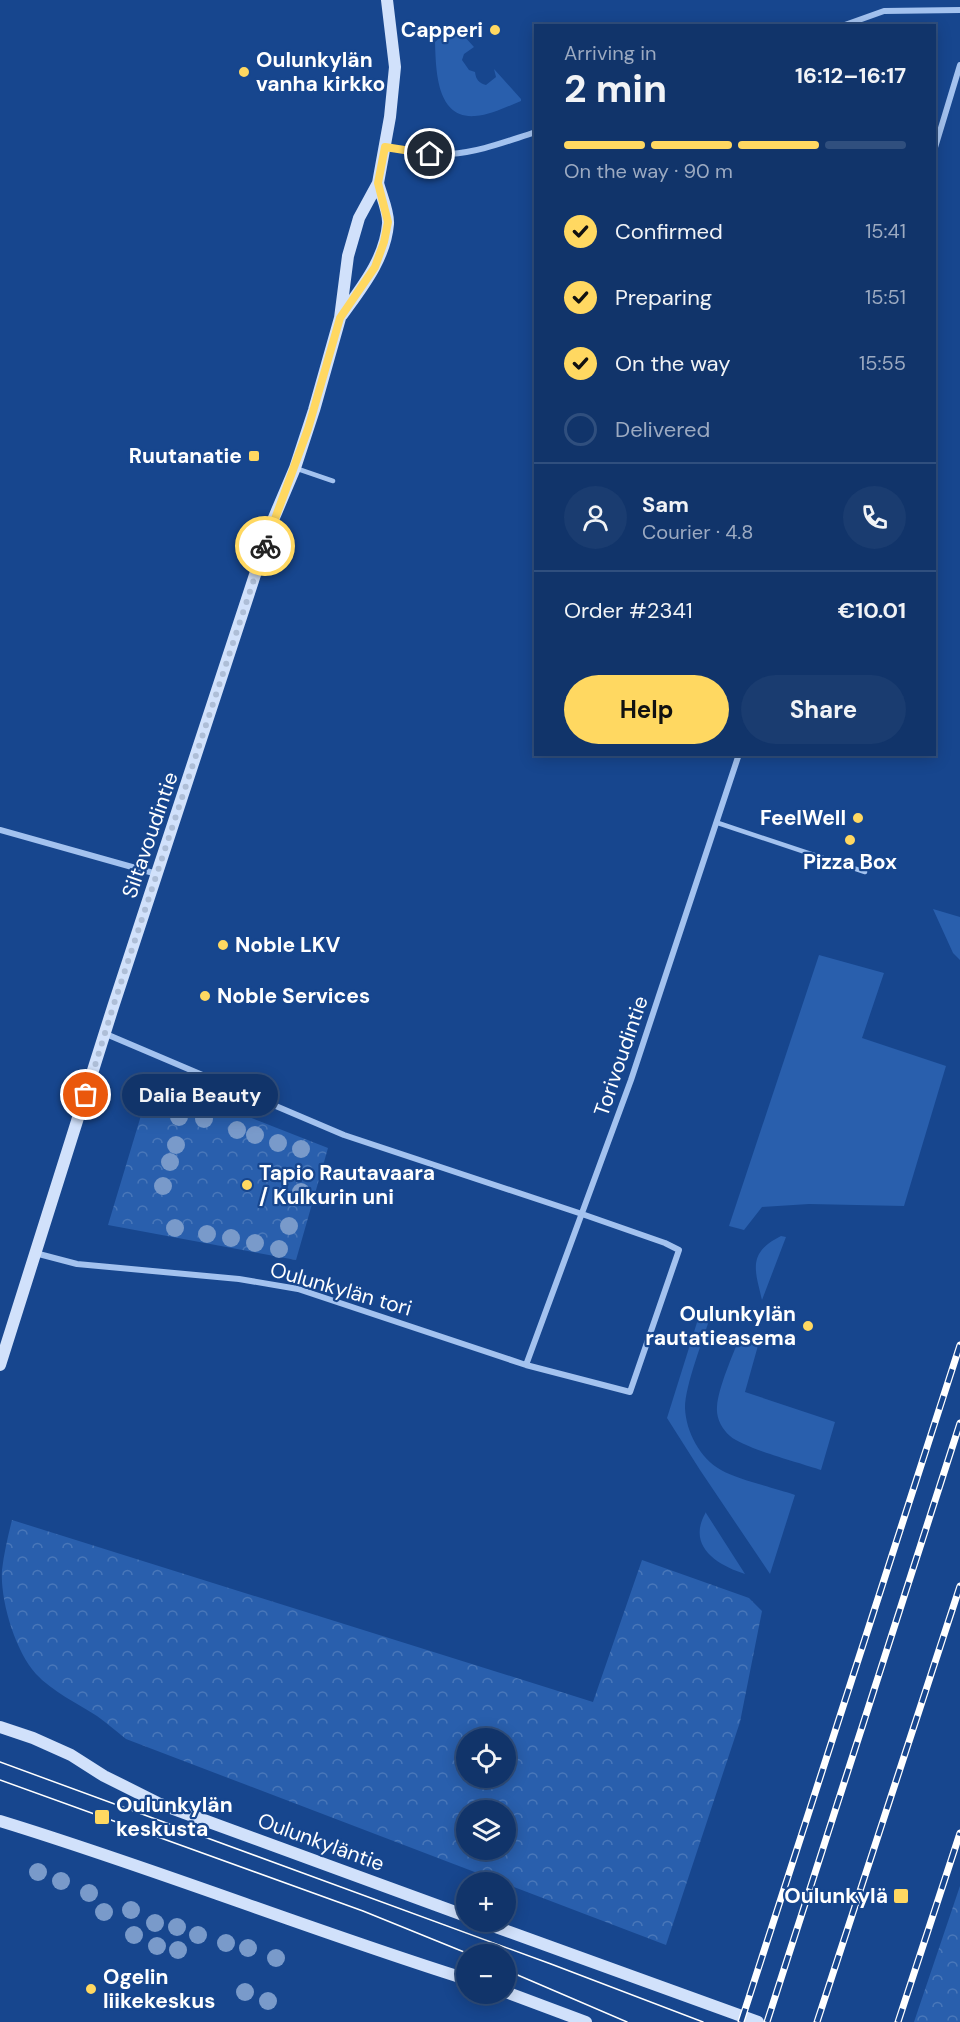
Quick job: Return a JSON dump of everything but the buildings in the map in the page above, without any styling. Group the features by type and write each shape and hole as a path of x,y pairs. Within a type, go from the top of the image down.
{"main road":[{"name":"Siltavoudintie","path":"0,1365 113,1007 273,520 295,468 314,410 340,318 348,256 359,218 378,183 385,147 395,67 387,0"},
{"name":"Siltavoudintie","path":"340,318 375,267 384,242 388,222 378,183"},
{"name":"Oulunkyläntie","path":"0,1727 41,1741 71,1755 104,1776 160,1804 456,1912"},
{"path":"0,1821 456,1976"},
{"path":"510,1932 758,2022"},
{"path":"516,1996 586,2022"}],"street":[{"path":"848,24 884,11 960,10"},
{"path":"936,144 960,65"},
{"path":"385,147 430,154 451,154 486,148 534,133"},
{"name":"Torivoudintie","path":"526,1365 627,1091 739,756"},
{"path":"0,830 157,874"},
{"path":"106,1034 344,1136 582,1214"},
{"name":"Oulunkylän tori","path":"35,1253 77,1264 239,1279 298,1289 526,1365 630,1392 679,1250 582,1214"}],"lane":[{"path":"295,468 333,481"},
{"path":"718,823 865,872"}],"green space":[{"path":"454,25 474,47 464,54 462,60 469,70 475,72 478,81 486,85 496,77 494,69 521,101 475,116 462,115 452,110 445,101 438,78 435,42"},
{"path":"933,909 960,917 960,960 953,953"},
{"path":"819,955 884,973 862,1038 946,1066 904,1206 809,1204 762,1207 744,1230 729,1226"},
{"path":"152,1079 328,1148 296,1260 108,1225"},
{"path":"781,1236 786,1237 762,1300 756,1271 758,1256 770,1242"},
{"path":"711,1314 688,1387 685,1408 688,1426 696,1444 713,1465 737,1477 795,1495 770,1574 667,1418 699,1316"},
{"path":"740,1336 759,1342 745,1392 835,1422 821,1470 737,1441 722,1427 717,1415 718,1399"},
{"path":"706,1512 745,1574 715,1559 702,1544 701,1524"},
{"path":"12,1520 593,1702 642,1560 749,1598 762,1611 740,1722 666,1945 516,1888 516,1872 475,1872 126,1739 97,1716 57,1692 28,1664 15,1639 6,1610 2,1570"},
{"path":"960,1886 960,2022 914,2022"}],"tram line":[{"path":"0,1762 703,2022"},
{"path":"0,1780 363,1911 456,1949"},
{"path":"516,1974 627,2022"}],"railway":[{"path":"741,2022 960,1345"},
{"path":"767,2022 960,1423"},
{"path":"817,2022 960,1586"},
{"path":"898,2022 960,1833"}],"way so far":[{"path":"86,1095 265,546"}],"place":[{"name":"Capperi","path":"495,30"},
{"name":"Oulunkylän vanha kirkko","path":"244,72"},
{"name":"Ruutanatie","path":"254,456"},
{"name":"FeelWell","path":"858,818"},
{"name":"Pizza Box","path":"850,840"},
{"name":"Noble LKV","path":"223,945"},
{"name":"Noble Services","path":"205,996"},
{"name":"Dalia Beauty","path":"86,1095"},
{"name":"Tapio Rautavaara / Kulkurin uni","path":"247,1185"},
{"name":"Oulunkylän rautatieasema","path":"808,1326"},
{"name":"Oulunkylän keskusta","path":"102,1817"},
{"name":"Oulunkylä","path":"901,1896"},
{"name":"Ogelin liikekeskus","path":"91,1989"}],"route":[{"path":"265,546 308,429 340,318 375,267 384,242 388,222 378,183 385,147 430,154"}]}
